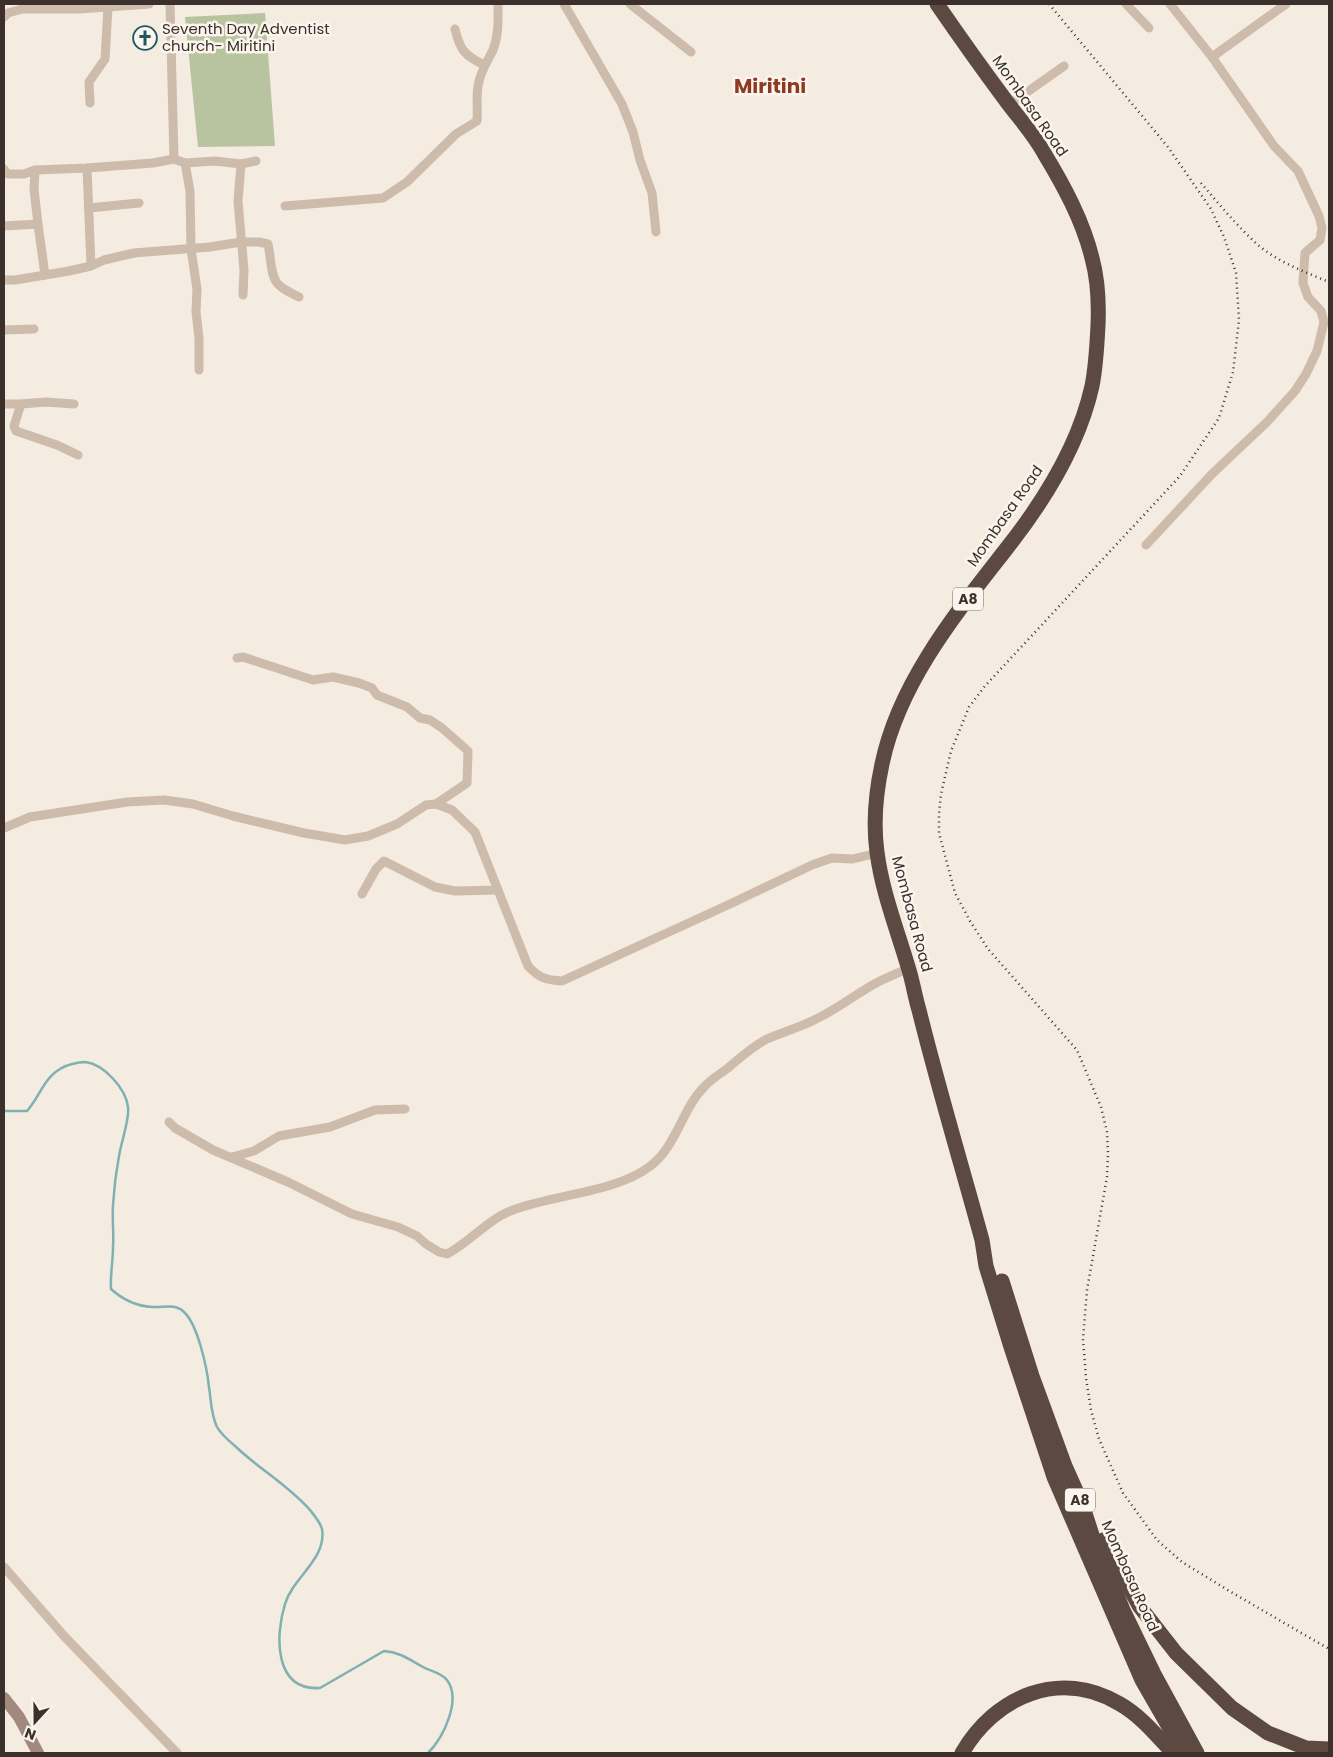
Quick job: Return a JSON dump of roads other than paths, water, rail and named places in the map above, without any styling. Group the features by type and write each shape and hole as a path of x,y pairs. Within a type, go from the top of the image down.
{"highway":[{"name":"Mombasa Road","path":"937,4 976,61 1043,150 1072,203 1092,258 1099,300 1097,349 1092,386 1084,412 1064,461 1032,512 1007,548 986,573 928,657 902,702 892,727 882,764 875,815 877,853 899,940 909,968 918,1008 982,1240 986,1266 1054,1477 1142,1680 1184,1753"},
{"name":"Mombasa Road","path":"982,1240 995,1262 1032,1376 1065,1466 1082,1504 1093,1538 1123,1610 1154,1674 1197,1753"},
{"path":"1082,1504 1140,1606 1176,1653 1232,1708 1268,1733 1306,1748 1329,1749"},
{"path":"962,1753 978,1729 1006,1705 1037,1692 1057,1688 1077,1688 1102,1695 1122,1705 1142,1720 1173,1753"}],"main road":[{"path":"4,1698 19,1717 38,1753"}],"street":[{"path":"4,17 8,13 31,7 108,7 149,4"},
{"path":"170,4 174,159"},
{"path":"285,206 383,198 399,189 456,134 477,121 478,86 484,65 496,40 498,4"},
{"path":"564,4 622,104 652,193 656,232"},
{"path":"630,4 691,52"},
{"path":"1126,4 1148,28"},
{"path":"1146,545 1212,474 1267,422 1295,390 1312,362 1324,322 1321,311 1308,297 1303,282 1305,253 1320,240 1322,228 1314,204 1298,171 1274,146 1212,57 1170,4"},
{"path":"1212,57 1286,4"},
{"path":"90,103 89,82 105,59 108,7"},
{"path":"454,29 461,49 470,58 484,65"},
{"path":"1009,105 1064,66"},
{"path":"5,173 24,174 34,170 152,163 174,159 185,163 215,161 241,164 256,161"},
{"path":"185,163 190,191 191,249 197,289 196,312 199,338 199,370"},
{"path":"241,164 238,201 244,270 243,294"},
{"path":"87,168 91,266"},
{"path":"34,170 34,189 45,275"},
{"path":"89,208 139,204"},
{"path":"4,226 38,224"},
{"path":"4,280 15,280 91,266 119,256 241,242 260,242 268,244 271,256 271,273 277,285 299,298"},
{"path":"4,330 34,329"},
{"path":"4,404 46,402 74,404"},
{"path":"21,404 14,426 16,431 57,445 78,455"},
{"path":"237,658 243,657 312,680 333,677 359,683 372,688 377,695 407,707 420,718 430,720 442,728 468,751 467,783 436,804"},
{"path":"4,828 30,817 127,802 164,800 193,804 232,816 304,833 345,840 368,836 397,824 426,805 436,804 452,810 475,832 528,966 536,976 562,980 812,865 832,858 853,859 877,853"},
{"path":"362,894 376,869 384,861 435,887 474,892 498,890"},
{"path":"169,1122 175,1128 213,1150 288,1182 352,1214 398,1227 417,1236 439,1252 447,1254 510,1210 536,1202 607,1186 649,1168 658,1159 681,1126 693,1100 705,1085 752,1048 768,1039 815,1020 878,982 909,968"},
{"path":"232,1157 254,1151 279,1136 330,1127 376,1110 405,1109"},
{"path":"4,1567 64,1636 177,1753"}],"waterway":[{"path":"4,1111 27,1111 54,1073 76,1063 85,1062 99,1067 119,1085 126,1100 128,1112 114,1192 111,1289 135,1304 152,1307 173,1307 184,1312 198,1336 208,1379 212,1412 217,1427 244,1454 301,1501 315,1516 322,1529 322,1540 315,1559 295,1585 285,1604 280,1631 280,1645 286,1671 294,1681 305,1687 320,1688 384,1651 400,1655 442,1676 447,1680 451,1688 452,1708 445,1729 428,1753"}],"railway":[{"path":"1049,4 1168,147 1211,209 1224,237 1236,273 1239,320 1233,372 1219,418 1180,476 985,686 969,707 951,751 941,794 939,833 955,893 970,921 988,949 1077,1050 1101,1107 1107,1132 1107,1177 1087,1290 1083,1339 1091,1410 1099,1439 1123,1493 1157,1540 1182,1562 1329,1649"},
{"path":"1201,183 1228,215 1258,245 1274,257 1329,282"}],"place":[{"name":"Seventh Day Adventist church- Miritini","path":"145,38"}],"district":[{"name":"Miritini","path":"770,86"}]}
